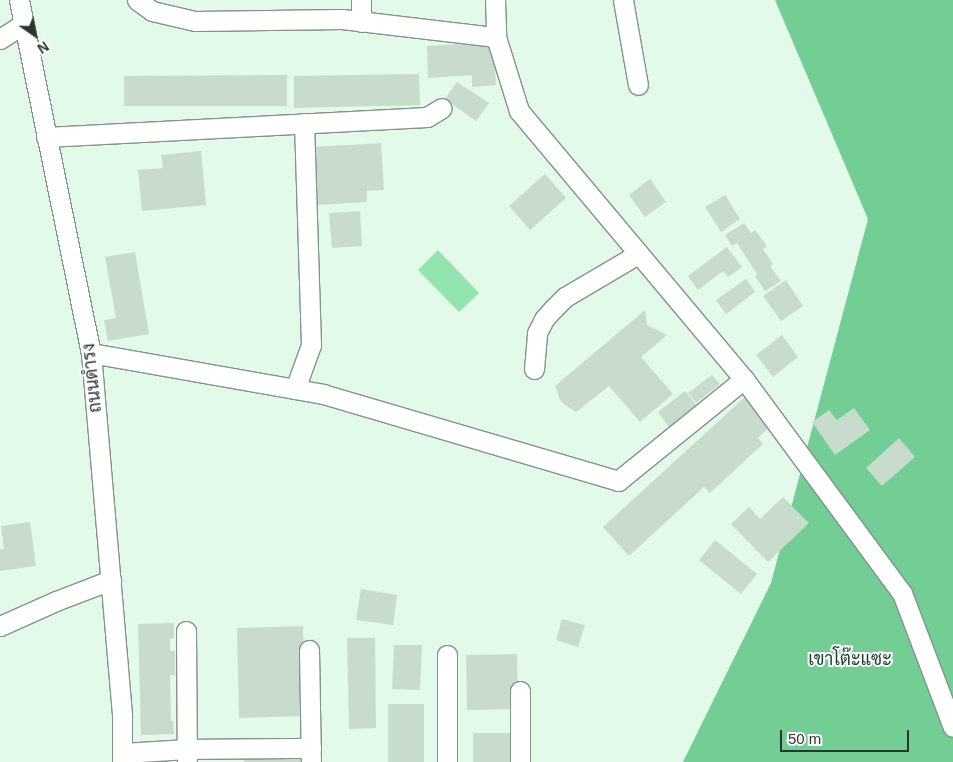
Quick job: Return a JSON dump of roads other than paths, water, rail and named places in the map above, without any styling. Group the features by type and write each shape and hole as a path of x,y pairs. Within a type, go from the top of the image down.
{"street":[{"name":"ถนนดำรง","path":"19,0 90,353 122,717 122,758"},
{"path":"137,0 152,11 195,21 342,19 496,37"},
{"path":"361,0 361,22"},
{"path":"495,0 496,37 519,111 744,379 902,593 953,727"},
{"path":"623,0 638,85"},
{"path":"0,39 23,24"},
{"path":"46,137 428,116 442,108"},
{"path":"295,389 311,345 304,123"},
{"path":"534,370 537,333 544,319 565,297 638,254"},
{"path":"90,353 323,394 618,481 744,379"},
{"path":"0,626 110,580"},
{"path":"186,631 187,755"},
{"path":"122,758 187,755 311,755 309,650"},
{"path":"447,655 447,762"},
{"path":"520,691 520,762"}],"park label":[{"name":"เขาโต๊ะแซะ","path":"850,659"}]}
